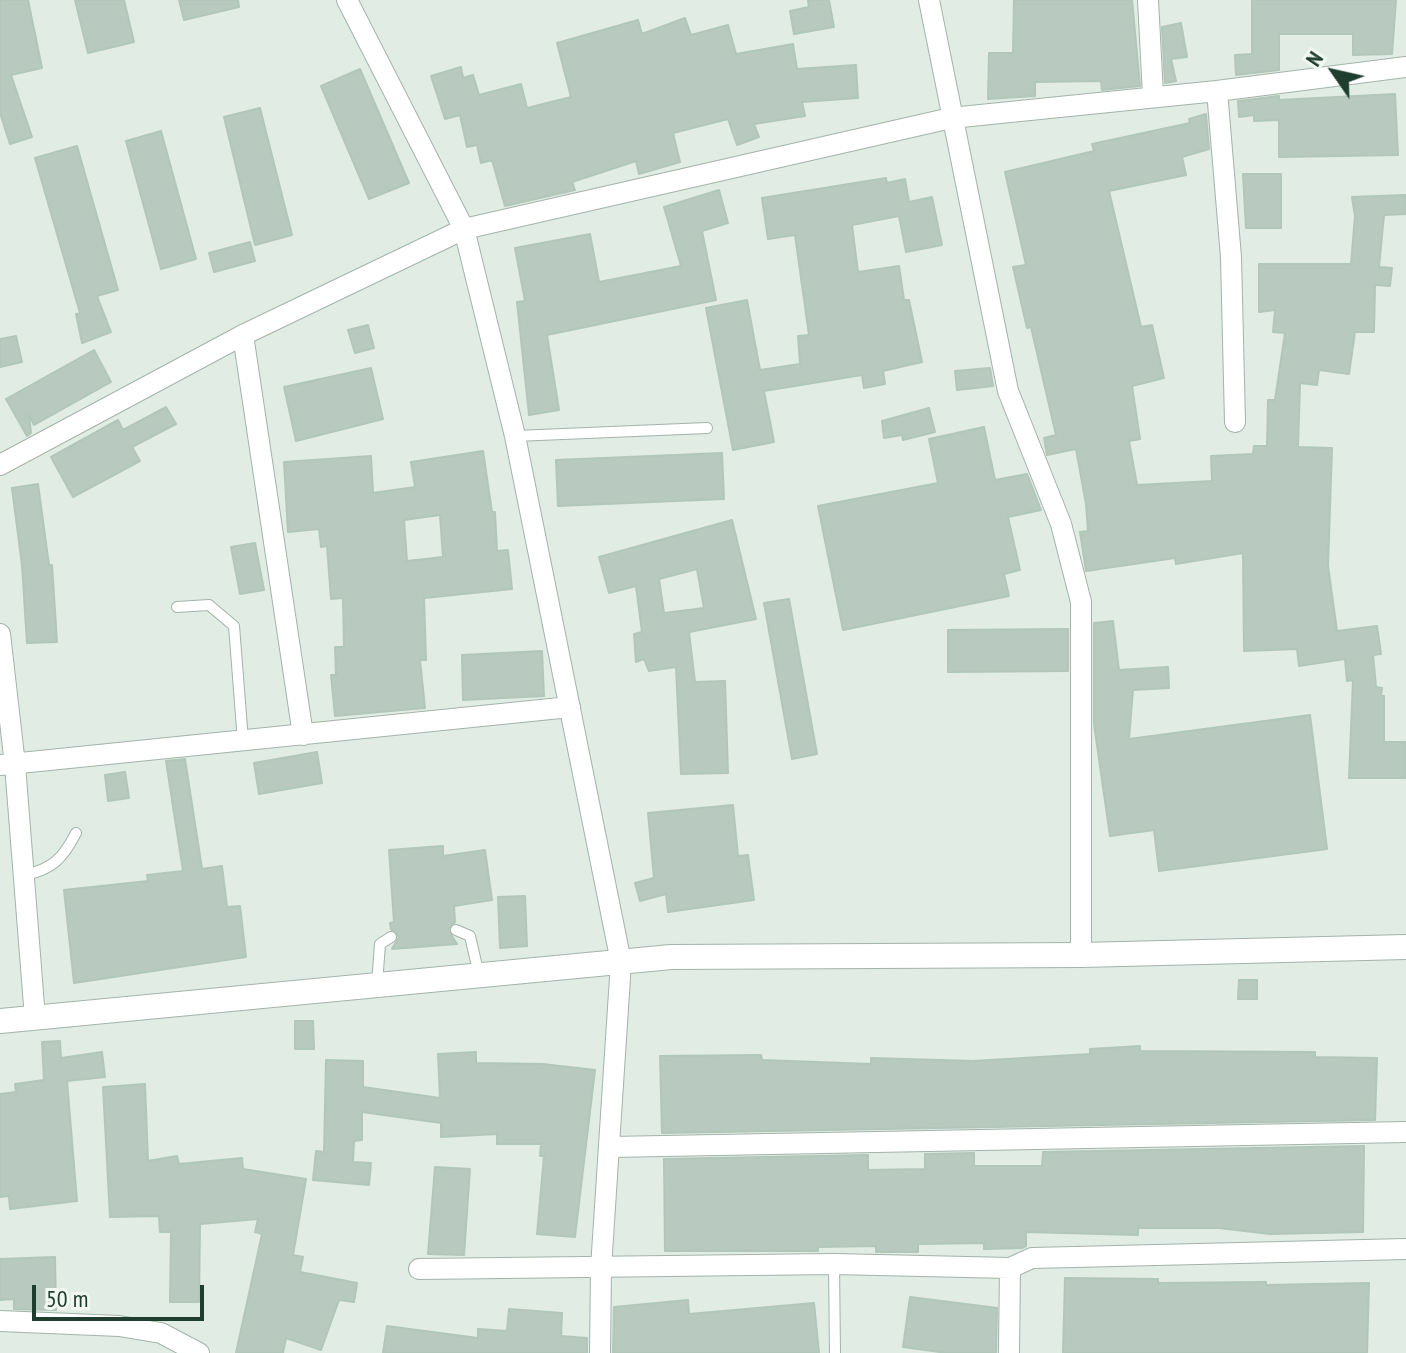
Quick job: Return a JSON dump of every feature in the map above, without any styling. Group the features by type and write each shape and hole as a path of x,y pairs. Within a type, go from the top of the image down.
{"street":[{"path":"347,0 464,229 515,436 621,962 601,1268 600,1353"},
{"path":"929,0 1008,391 1061,524 1081,602 1081,955"},
{"path":"1148,0 1153,95"},
{"path":"0,465 243,335 464,229 951,118 1153,95 1217,91 1406,67"},
{"path":"1217,91 1231,257 1235,422"},
{"path":"243,335 303,735"},
{"path":"0,634 7,765 25,875 35,1018"},
{"path":"7,765 570,707"},
{"path":"0,1021 671,957 1081,955 1406,947"},
{"path":"611,1147 1406,1132"},
{"path":"419,1269 834,1264 1010,1268 1032,1258 1406,1249"},
{"path":"1009,1353 1010,1268"},
{"path":"0,1321 119,1326 160,1343 199,1353"}],"lane":[{"path":"515,436 707,428"},
{"path":"177,607 209,605 234,626 243,741"},
{"path":"25,875 45,871 58,862 76,833"},
{"path":"456,930 470,936 479,975"},
{"path":"377,984 380,944 391,937"},
{"path":"834,1264 835,1353"}],"building":[{"path":"0,0 28,0 42,68 11,75 32,137 10,144 0,113"},
{"path":"75,0 124,0 134,42 88,53"},
{"path":"179,0 238,0 239,7 184,20"},
{"path":"808,0 829,0 834,27 794,34 790,11 809,7"},
{"path":"1014,0 1132,0 1140,86 1102,90 1101,81 1035,82 1035,96 988,99 989,53 1013,53"},
{"path":"1252,0 1396,0 1392,54 1353,55 1353,34 1279,34 1279,70 1236,75 1235,55 1252,54"},
{"path":"685,18 691,35 728,25 736,54 793,44 797,69 856,65 858,98 802,102 805,116 754,124 759,137 737,145 728,119 673,133 680,162 639,174 636,161 572,182 575,190 505,206 492,160 481,163 477,145 467,147 460,115 445,119 431,76 461,67 463,78 473,75 479,95 521,84 527,108 571,97 557,43 638,20 642,34"},
{"path":"1181,23 1187,57 1171,59 1176,81 1165,83 1162,27"},
{"path":"360,69 409,183 369,199 321,86"},
{"path":"1395,94 1398,155 1279,157 1279,120 1254,121 1254,115 1239,117 1238,101 1279,96 1279,100"},
{"path":"260,108 292,235 255,245 224,117"},
{"path":"1206,114 1209,149 1182,157 1186,175 1109,191 1141,327 1152,325 1164,378 1132,386 1140,439 1129,441 1137,485 1212,481 1211,456 1253,454 1254,446 1267,446 1268,400 1275,400 1285,333 1273,332 1275,310 1259,312 1259,264 1351,264 1355,216 1352,197 1406,195 1406,214 1384,215 1379,267 1392,268 1390,286 1375,285 1374,332 1355,332 1349,374 1319,370 1317,385 1300,383 1298,447 1332,448 1328,566 1337,631 1377,626 1381,654 1373,655 1376,687 1382,688 1381,696 1384,696 1384,742 1406,742 1406,778 1349,778 1353,680 1347,681 1345,659 1299,666 1297,649 1244,651 1243,553 1176,564 1175,558 1086,571 1080,532 1088,531 1086,504 1076,449 1047,455 1044,438 1056,435 1031,327 1027,328 1013,267 1026,265 1005,172 1094,151 1092,144 1190,123 1189,119"},
{"path":"161,131 196,259 161,269 126,141"},
{"path":"77,146 118,290 97,296 111,332 82,343 76,314 80,313 35,158"},
{"path":"1243,174 1281,174 1281,228 1246,228"},
{"path":"886,178 887,183 905,179 909,202 932,197 942,245 906,252 899,216 852,225 858,272 899,266 904,300 909,300 922,362 883,371 885,384 864,388 862,375 764,391 774,442 733,450 706,308 747,300 760,370 800,364 798,336 809,335 795,235 768,239 762,198"},
{"path":"719,190 728,223 702,231 716,300 547,335 559,410 529,415 517,302 525,301 515,248 590,234 599,282 681,266 664,207"},
{"path":"250,242 255,261 214,272 209,253"},
{"path":"368,325 374,348 355,353 348,330"},
{"path":"16,336 22,362 0,367 0,339"},
{"path":"94,350 111,382 34,425 29,415 31,433 27,436 6,399"},
{"path":"371,368 383,419 296,441 284,387"},
{"path":"990,368 993,386 957,390 955,371"},
{"path":"166,407 176,424 132,447 140,461 73,497 51,457 118,420 123,430"},
{"path":"929,408 935,432 903,440 902,435 884,438 882,421"},
{"path":"984,427 995,480 1027,474 1041,510 1008,517 1020,570 1004,574 1009,596 843,630 818,506 938,483 929,439"},
{"path":"483,451 492,512 495,512 497,551 508,550 512,589 424,598 426,660 420,660 425,708 335,716 331,675 336,675 335,647 344,647 343,598 331,599 327,546 321,547 319,529 288,532 284,462 371,456 373,493 415,487 411,462","holes":["440,515 443,557 407,561 404,520"]},
{"path":"722,453 724,499 558,506 556,460"},
{"path":"38,484 49,565 52,565 57,642 27,643 22,565 12,488"},
{"path":"732,520 756,619 689,632 695,682 725,681 728,773 681,774 676,667 649,671 644,659 636,662 634,634 642,632 636,586 609,593 599,557","holes":["697,569 704,608 664,613 659,579"]},
{"path":"255,543 264,590 240,594 231,547"},
{"path":"789,599 817,754 792,759 764,603"},
{"path":"1113,621 1119,670 1168,667 1169,688 1133,690 1129,739 1310,715 1327,849 1159,871 1154,830 1110,836 1094,724 1094,623"},
{"path":"1068,629 1068,671 948,672 948,630"},
{"path":"542,651 544,696 463,700 462,655"},
{"path":"317,752 322,783 259,794 254,763"},
{"path":"185,759 202,869 222,866 227,907 240,906 246,957 74,983 64,890 148,881 147,875 183,871 166,761"},
{"path":"125,772 129,798 108,801 105,775"},
{"path":"733,805 738,856 748,855 754,900 668,912 666,894 640,901 635,883 654,878 648,813"},
{"path":"443,846 443,856 485,850 492,900 454,906 455,922 448,930 457,944 392,949 399,937 391,929 390,923 394,922 389,850"},
{"path":"525,896 527,946 500,948 498,897"},
{"path":"1239,980 1257,980 1257,999 1238,999"},
{"path":"295,1021 313,1021 314,1049 295,1049"},
{"path":"60,1041 61,1058 102,1052 105,1077 67,1081 77,1201 10,1209 9,1196 0,1197 0,1094 16,1092 15,1084 44,1080 42,1042"},
{"path":"1140,1046 1140,1051 1315,1052 1315,1057 1377,1058 1375,1120 662,1133 660,1056 761,1055 762,1060 871,1064 871,1058 973,1061 1090,1054 1090,1049"},
{"path":"476,1052 476,1063 543,1064 595,1070 575,1237 537,1234 544,1156 540,1156 541,1144 497,1144 497,1134 441,1137 441,1123 362,1112 362,1140 354,1141 353,1162 371,1163 369,1185 313,1180 316,1151 324,1152 326,1060 363,1061 363,1087 440,1098 438,1054"},
{"path":"145,1084 148,1161 177,1156 179,1164 242,1158 243,1169 306,1179 293,1255 303,1257 300,1272 357,1283 354,1302 339,1300 321,1350 286,1338 283,1353 236,1353 262,1234 255,1232 258,1219 200,1224 199,1302 170,1302 171,1232 160,1232 159,1216 110,1217 103,1087"},
{"path":"1364,1146 1363,1232 1270,1234 1219,1228 1138,1228 1138,1235 1026,1232 1026,1246 1022,1248 984,1249 984,1243 918,1244 918,1252 876,1252 876,1246 818,1247 818,1251 665,1251 664,1159 868,1155 868,1170 925,1169 925,1154 974,1153 974,1166 1042,1166 1043,1152"},
{"path":"435,1167 470,1169 464,1255 428,1254"},
{"path":"55,1257 56,1310 14,1309 14,1299 0,1300 0,1259"},
{"path":"1065,1278 1158,1279 1158,1283 1266,1282 1266,1285 1369,1283 1367,1353 1063,1353"},
{"path":"910,1297 997,1308 996,1353 947,1353 903,1347"},
{"path":"688,1300 689,1314 814,1303 819,1353 613,1353 614,1307"},
{"path":"509,1309 562,1313 561,1336 587,1338 587,1353 383,1353 387,1326 478,1338 478,1329 507,1331"}]}
